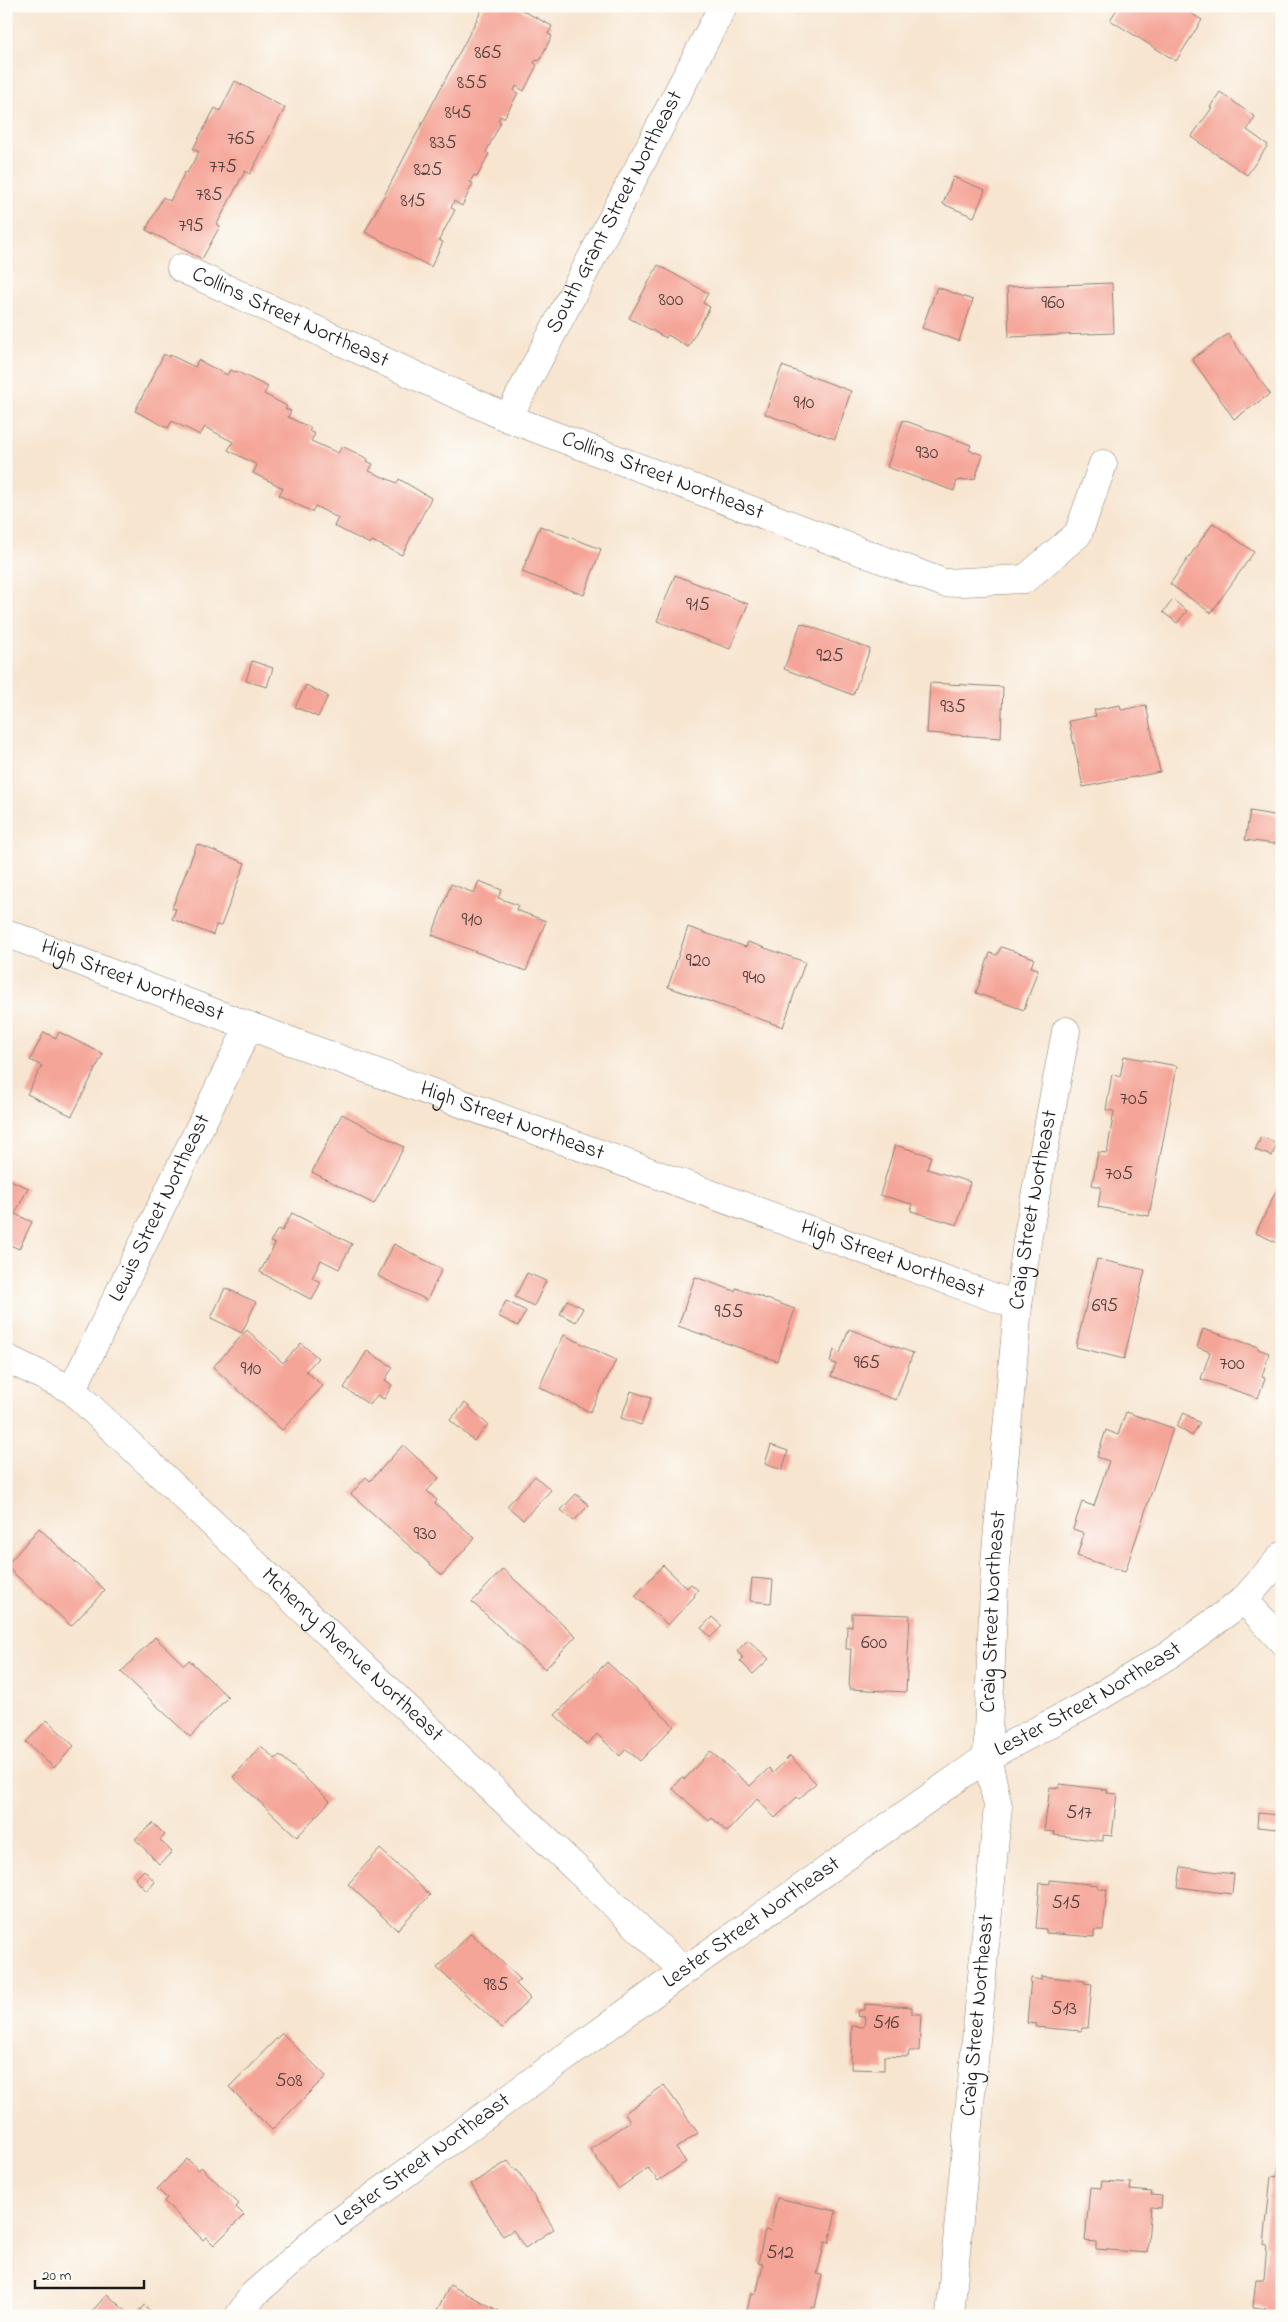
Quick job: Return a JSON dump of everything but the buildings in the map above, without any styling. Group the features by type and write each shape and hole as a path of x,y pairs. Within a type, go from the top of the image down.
{"street":[{"name":"South Grant Street Northeast","path":"508,418 723,6"},
{"name":"Collins Street Northeast","path":"181,268 508,418 944,583 1025,580 1078,534 1103,464"},
{"name":"High Street Northeast","path":"6,932 249,1026 1018,1306"},
{"name":"Lewis Street Northeast","path":"72,1390 249,1026"},
{"name":"Craig Street Northeast","path":"950,2316 998,1806 987,1757 995,1563 1018,1306 1028,1235 1066,1031"},
{"name":"Mchenry Avenue Northeast","path":"6,1358 72,1390 684,1971"},
{"name":"Lester Street Northeast","path":"239,2316 254,2294 325,2232 684,1971 987,1757 1087,1704 1162,1659 1244,1600 1282,1556"},
{"path":"1244,1600 1282,1641"}]}
